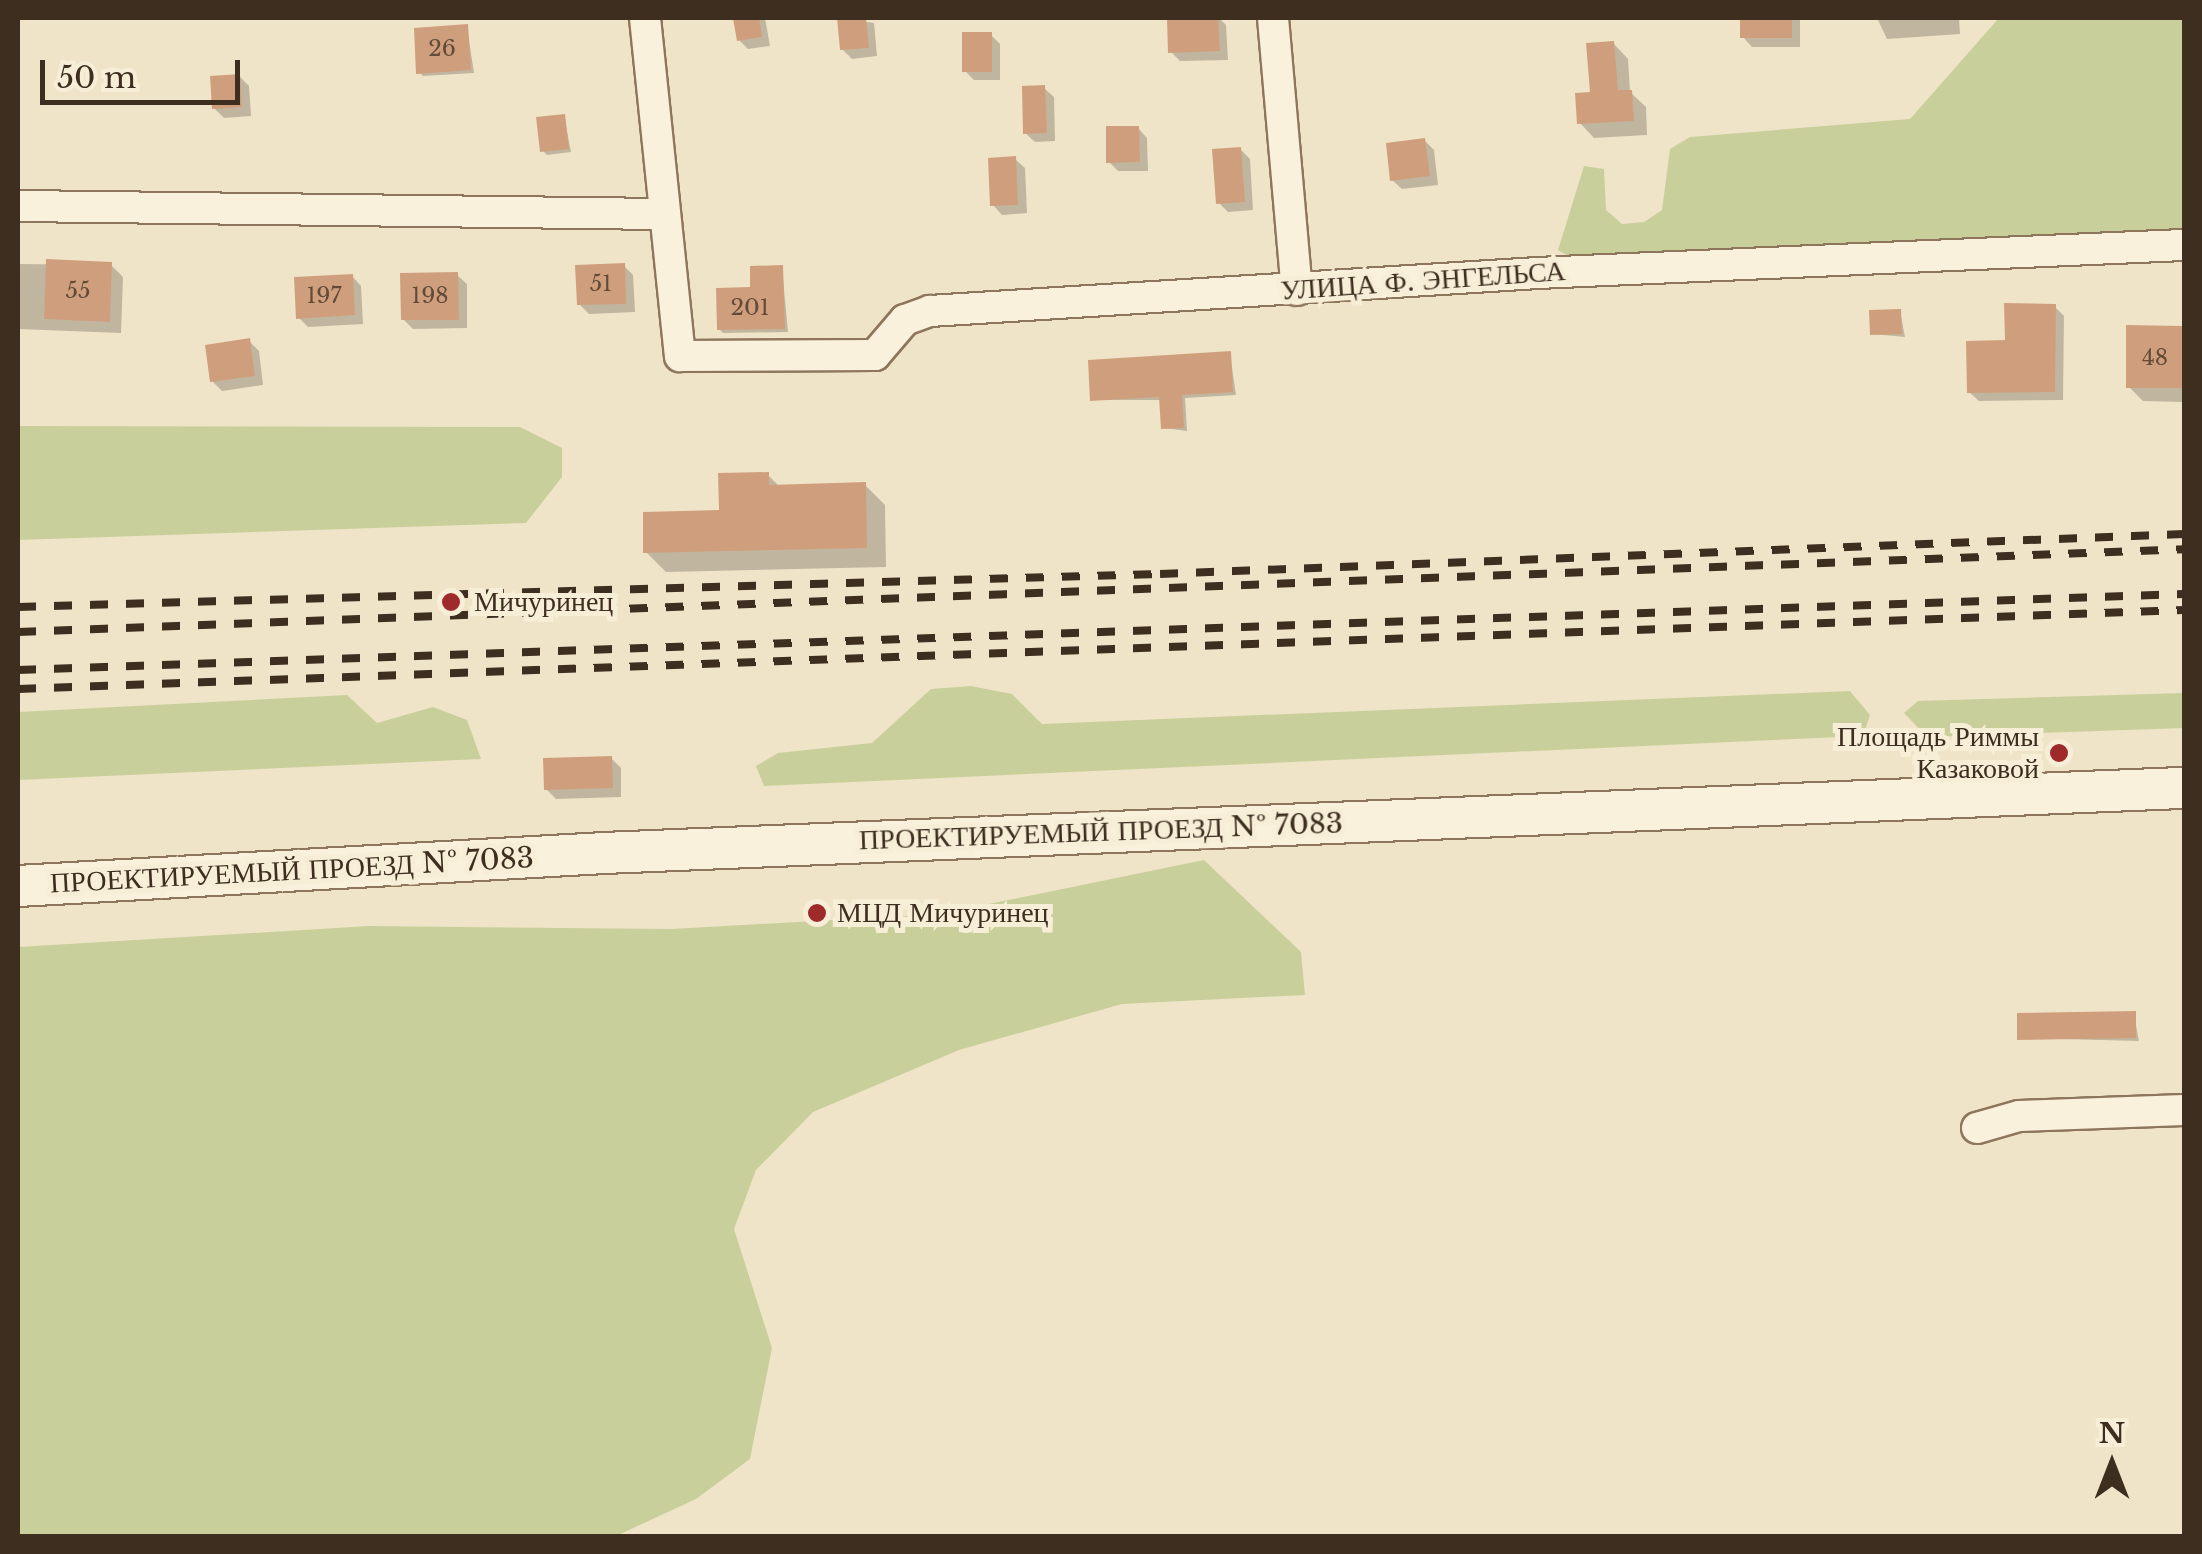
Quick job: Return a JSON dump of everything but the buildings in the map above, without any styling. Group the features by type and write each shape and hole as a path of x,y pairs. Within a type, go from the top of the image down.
{"main road":[{"name":"ПРОЕКТИРУЕМЫЙ ПРОЕЗД № 7083","path":"18,886 642,852 2184,788"}],"street":[{"path":"18,206 663,214 644,18"},
{"path":"1273,18 1297,290"},
{"name":"УЛИЦА Ф. ЭНГЕЛЬСА","path":"663,214 680,356 875,354 905,320 930,311 2184,246"},
{"path":"1977,1128 2019,1116 2184,1110"}],"green space":[{"path":"1999,18 2184,18 2184,230 1573,259 1558,250 1584,166 1604,169 1606,210 1622,224 1644,222 1662,210 1670,149 1690,137 1910,119"},
{"path":"18,426 520,427 562,448 562,477 526,523 18,540"},
{"path":"971,686 1012,694 1042,724 1850,691 1870,715 1863,736 764,786 756,766 778,753 872,743 931,689"},
{"path":"2184,693 2184,728 1927,737 1904,713 1918,701"},
{"path":"347,695 377,723 433,707 467,720 481,759 18,780 18,712"},
{"path":"1204,860 1301,952 1305,995 1122,1004 959,1050 813,1112 756,1170 734,1229 772,1348 750,1459 696,1499 616,1536 18,1536 18,947 369,926 672,929 940,914"}],"railway":[{"path":"18,607 1160,574 2184,534"},
{"path":"18,632 2184,549"},
{"path":"18,670 2184,594"},
{"path":"18,689 2184,610"}],"place":[{"name":"Мичуринец","path":"451,602"},
{"name":"Площадь Риммы Казаковой","path":"2059,753"},
{"name":"МЦД Мичуринец","path":"817,913"}]}
